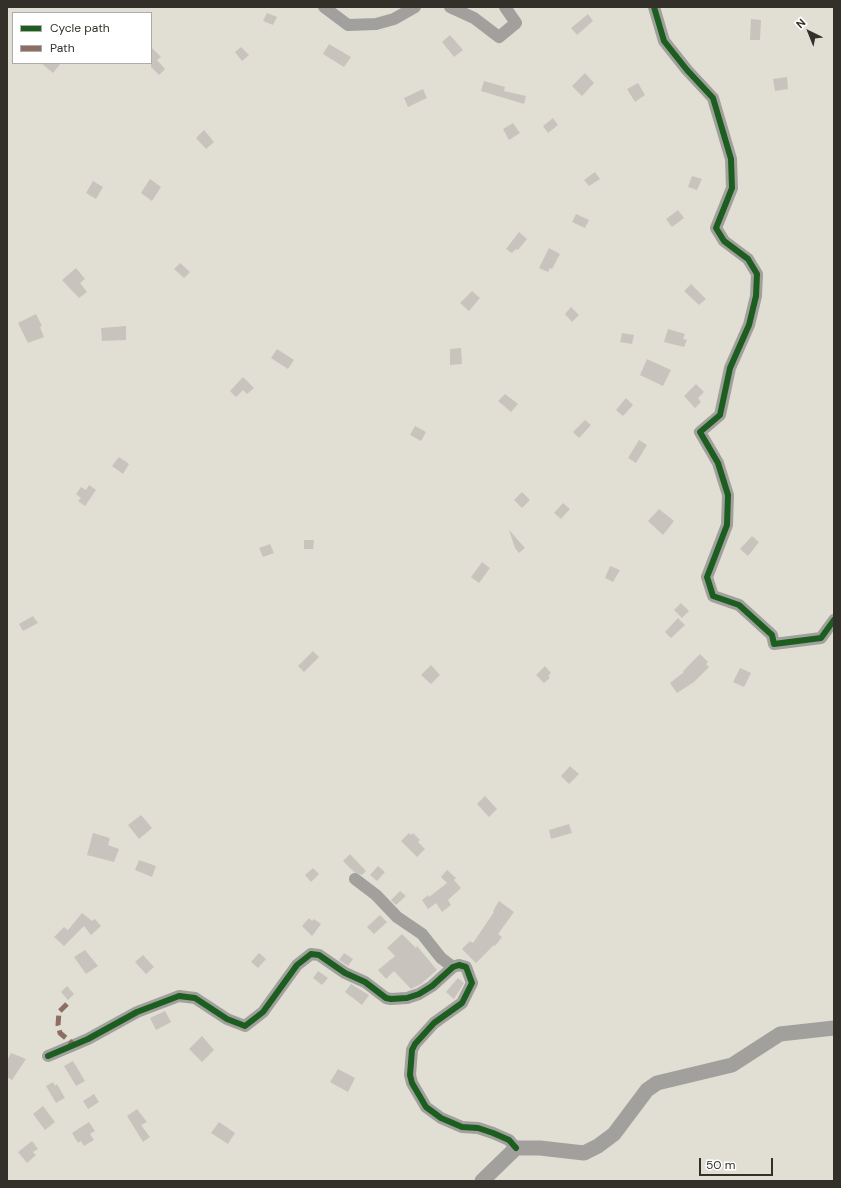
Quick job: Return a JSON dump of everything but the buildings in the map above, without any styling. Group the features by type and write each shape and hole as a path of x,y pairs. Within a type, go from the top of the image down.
{"street":[{"path":"324,7 348,25 376,24 394,19 415,7"},
{"path":"450,7 474,18 500,38 516,23 505,7"},
{"path":"654,7 664,41 687,70 714,98 731,159 732,188 716,228 724,241 748,259 757,274 756,296 749,325 730,368 720,415 700,432 718,463 728,495 727,525 707,577 713,596 739,605 772,635 774,644 821,638 834,620"},
{"path":"355,879 376,895 397,917 422,934 441,958 453,967"},
{"path":"48,1056 88,1039 137,1012 179,996 195,998 228,1019 245,1026 263,1012 296,965 311,954 319,955 345,973 365,982 386,998 391,999 407,998 419,994 432,986 453,967 459,965 466,967 472,984 462,1003 434,1023 415,1044 412,1050 410,1075 412,1083 426,1107 441,1118 462,1127 478,1128 493,1133 509,1140 516,1148"},
{"path":"482,1181 516,1148 540,1148 584,1153 614,1134 647,1090 657,1083 732,1065 780,1034 834,1028"}],"marked path":[{"path":"67,1004 59,1012 58,1025 60,1033 73,1044"}],"cycle path":[{"path":"654,7 664,41 687,70 713,98 731,159 732,188 716,228 724,241 748,259 757,274 756,296 749,325 730,368 720,415 700,432 718,463 728,495 727,525 707,577 713,596 739,605 772,635 774,644 821,638 834,620"},
{"path":"48,1056 88,1039 137,1012 179,996 195,998 227,1019 245,1026 263,1012 297,965 311,954 319,955 345,973 365,982 386,998 391,999 407,998 419,994 432,986 453,967 459,965 466,967 472,983 462,1003 434,1023 415,1044 412,1050 410,1075 412,1083 426,1107 441,1118 462,1127 478,1128 493,1133 509,1140 516,1148"}]}
